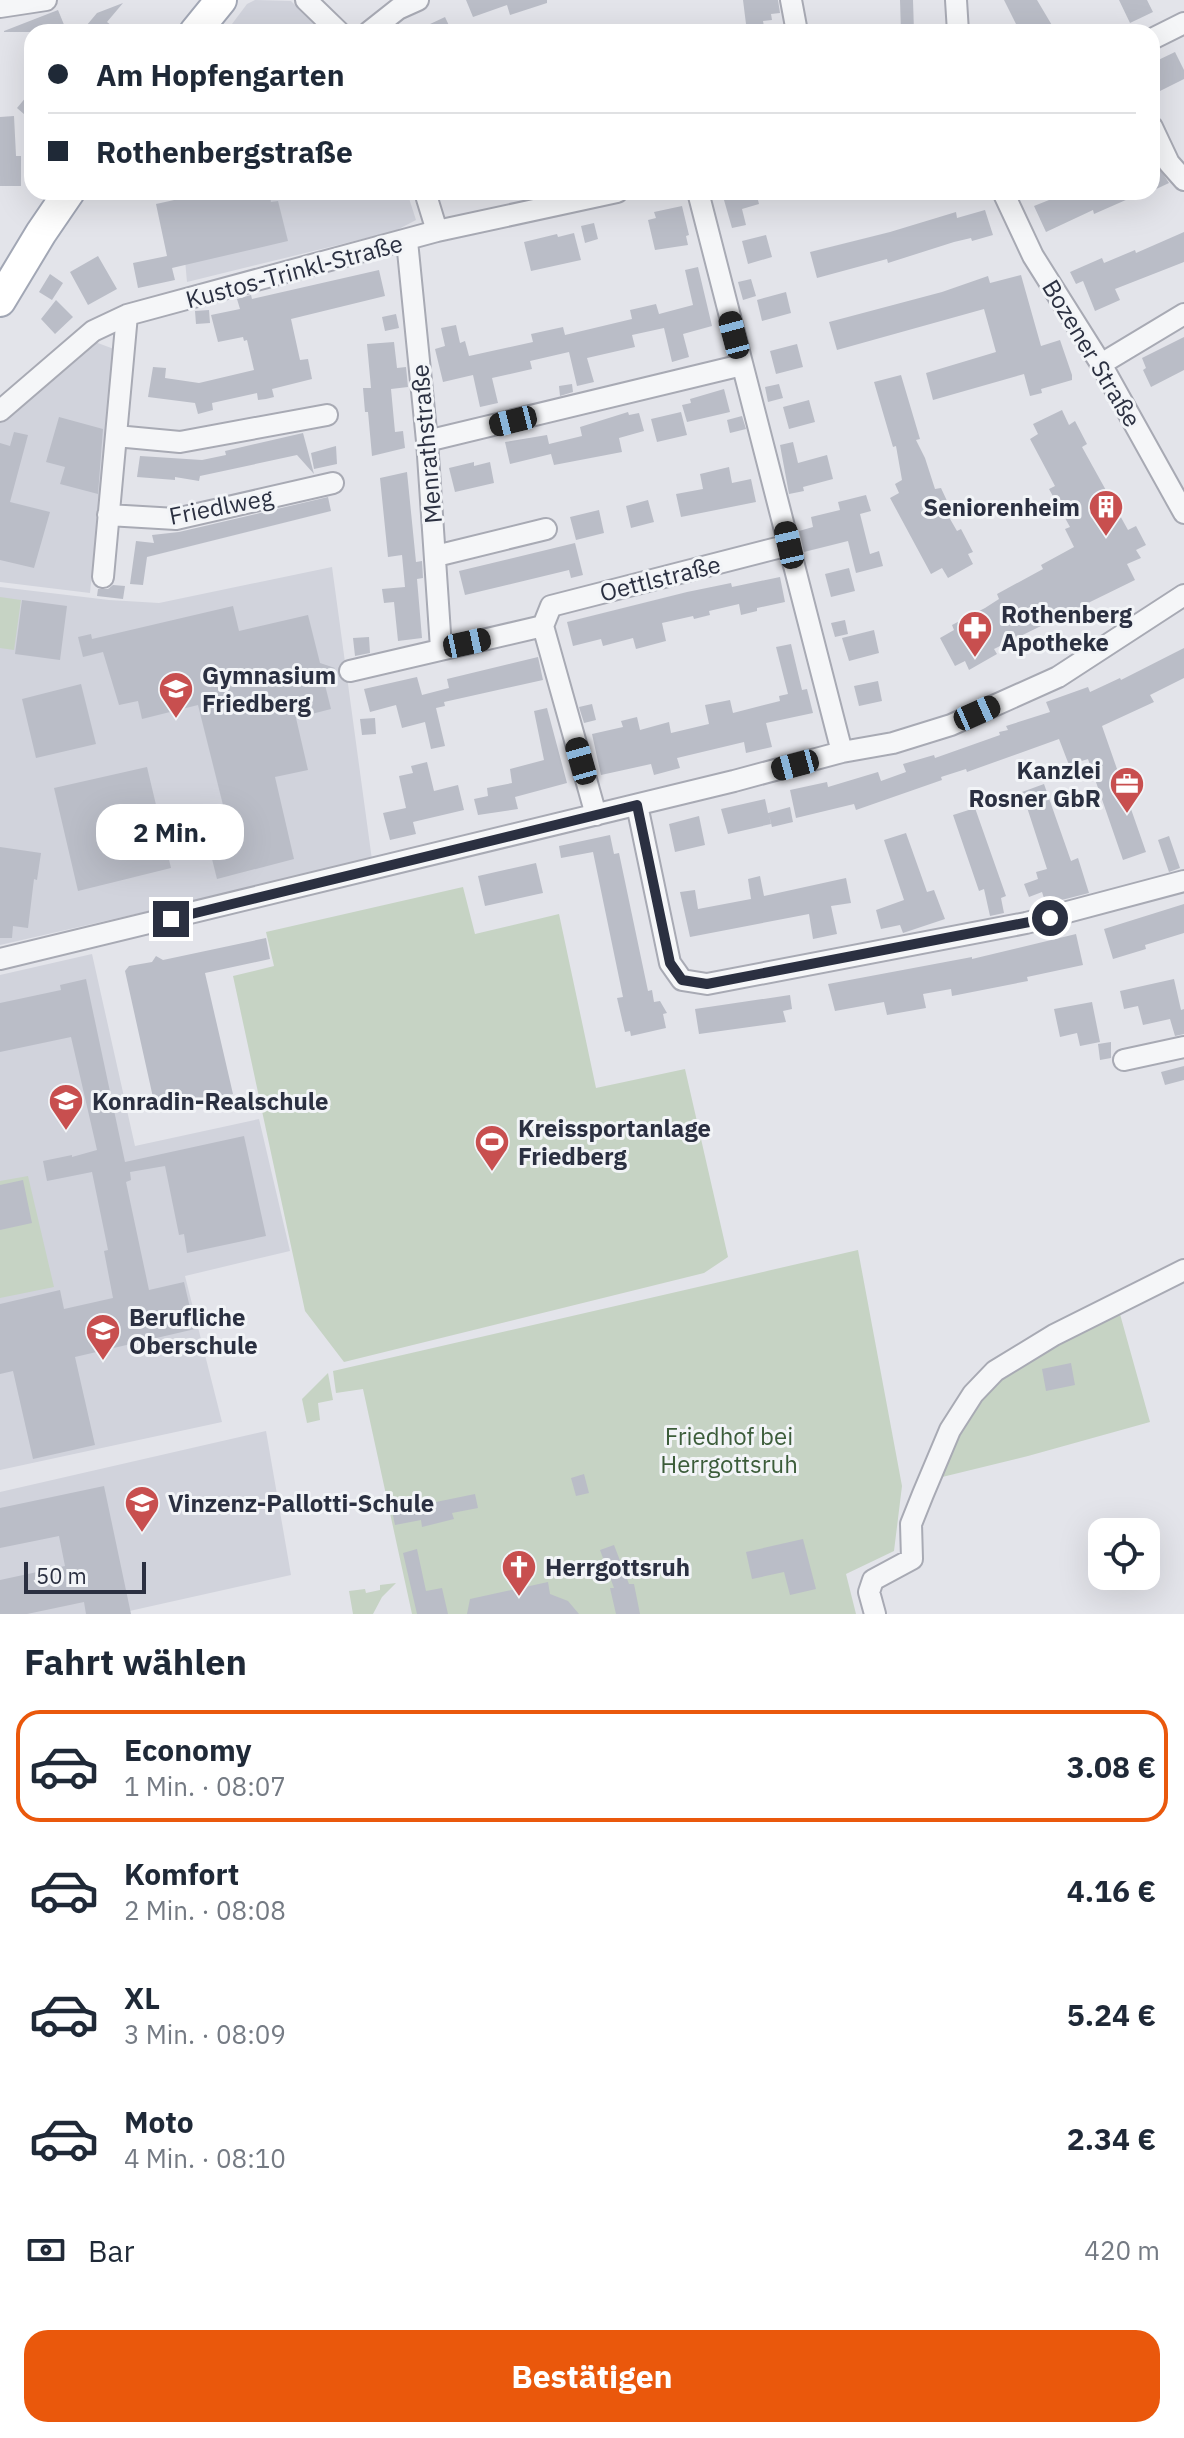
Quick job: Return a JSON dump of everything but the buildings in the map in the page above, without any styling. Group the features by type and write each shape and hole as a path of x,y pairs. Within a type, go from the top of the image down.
{"main road":[{"path":"202,24 221,0"},
{"path":"0,301 64,200"}],"street":[{"path":"0,7 46,0"},
{"path":"306,0 331,24"},
{"path":"379,24 398,9 418,0"},
{"path":"791,0 796,24"},
{"path":"956,0 958,24"},
{"path":"1160,35 1184,23"},
{"path":"1160,144 1169,163 1184,180"},
{"path":"427,200 437,231"},
{"name":"Kustos-Trinkl-Straße","path":"0,411 93,331 127,315 437,231 580,200"},
{"path":"700,200 842,752"},
{"name":"Bozener Straße","path":"1007,200 1033,256 1101,364 1184,513"},
{"name":"Menrathstraße","path":"407,241 427,441 441,648"},
{"path":"1101,364 1184,314"},
{"path":"103,577 127,315"},
{"path":"427,441 742,365"},
{"path":"116,436 180,442 327,415"},
{"name":"Friedlweg","path":"108,515 176,519 333,483"},
{"path":"436,556 546,529"},
{"name":"Oettlstraße","path":"543,626 551,606 789,545"},
{"path":"0,959 637,805 842,752 893,743 951,725 1058,677 1184,595"},
{"path":"350,671 543,626 596,815"},
{"path":"637,805 670,963 682,980 707,984 1026,923 1184,881"},
{"path":"1124,1060 1184,1047"},
{"path":"875,1614 869,1592 873,1580 912,1559 911,1524 950,1430 973,1394 995,1371 1054,1335 1184,1270"}],"shaded area":[{"path":"255,0 291,1 314,24 232,24 247,4"},
{"path":"180,200 410,200 416,220 395,231 187,282"},
{"path":"95,342 114,349 90,593 0,582 0,421"},
{"name":"Gymnasium Friedberg","path":"332,567 372,860 0,945 0,587 159,603"},
{"name":"Konradin-Realschule","path":"92,954 135,1146 259,1119 290,1251 185,1276 222,1422 0,1470 0,975"},
{"name":"Vinzenz-Pallotti-Schule","path":"266,1431 291,1575 116,1614 0,1614 0,1492"}],"green space":[{"path":"0,597 21,600 14,650 0,648"},
{"name":"Kreissportanlage Friedberg","path":"463,887 475,934 559,914 596,1088 685,1069 728,1257 704,1273 344,1362 305,1311 233,976 274,966 266,932"},
{"path":"28,1176 54,1287 0,1298 0,1181"},
{"name":"Friedhof bei Herrgottsruh","path":"858,1250 902,1486 894,1551 846,1574 856,1614 412,1614 363,1389 336,1393 333,1371"},
{"path":"1118,1307 1150,1422 934,1479 971,1410 999,1377 1048,1344"},
{"path":"328,1373 333,1400 318,1403 320,1420 307,1423 302,1399"},
{"path":"396,1583 382,1597 373,1614 353,1614 349,1591 365,1589 366,1593 380,1590 380,1585"}],"place":[{"name":"Seniorenheim","path":"1106,538"},
{"name":"Rothenberg Apotheke","path":"975,659"},
{"name":"Gymnasium Friedberg","path":"176,720"},
{"name":"Kanzlei Rosner GbR","path":"1127,815"},
{"name":"Konradin-Realschule","path":"66,1132"},
{"name":"Kreissportanlage Friedberg","path":"492,1173"},
{"name":"Berufliche Oberschule","path":"103,1362"},
{"name":"Vinzenz-Pallotti-Schule","path":"142,1534"},
{"name":"Herrgottsruh","path":"519,1598"}],"route":[{"path":"171,919 637,805 670,963 682,980 707,984 1050,918"}]}
